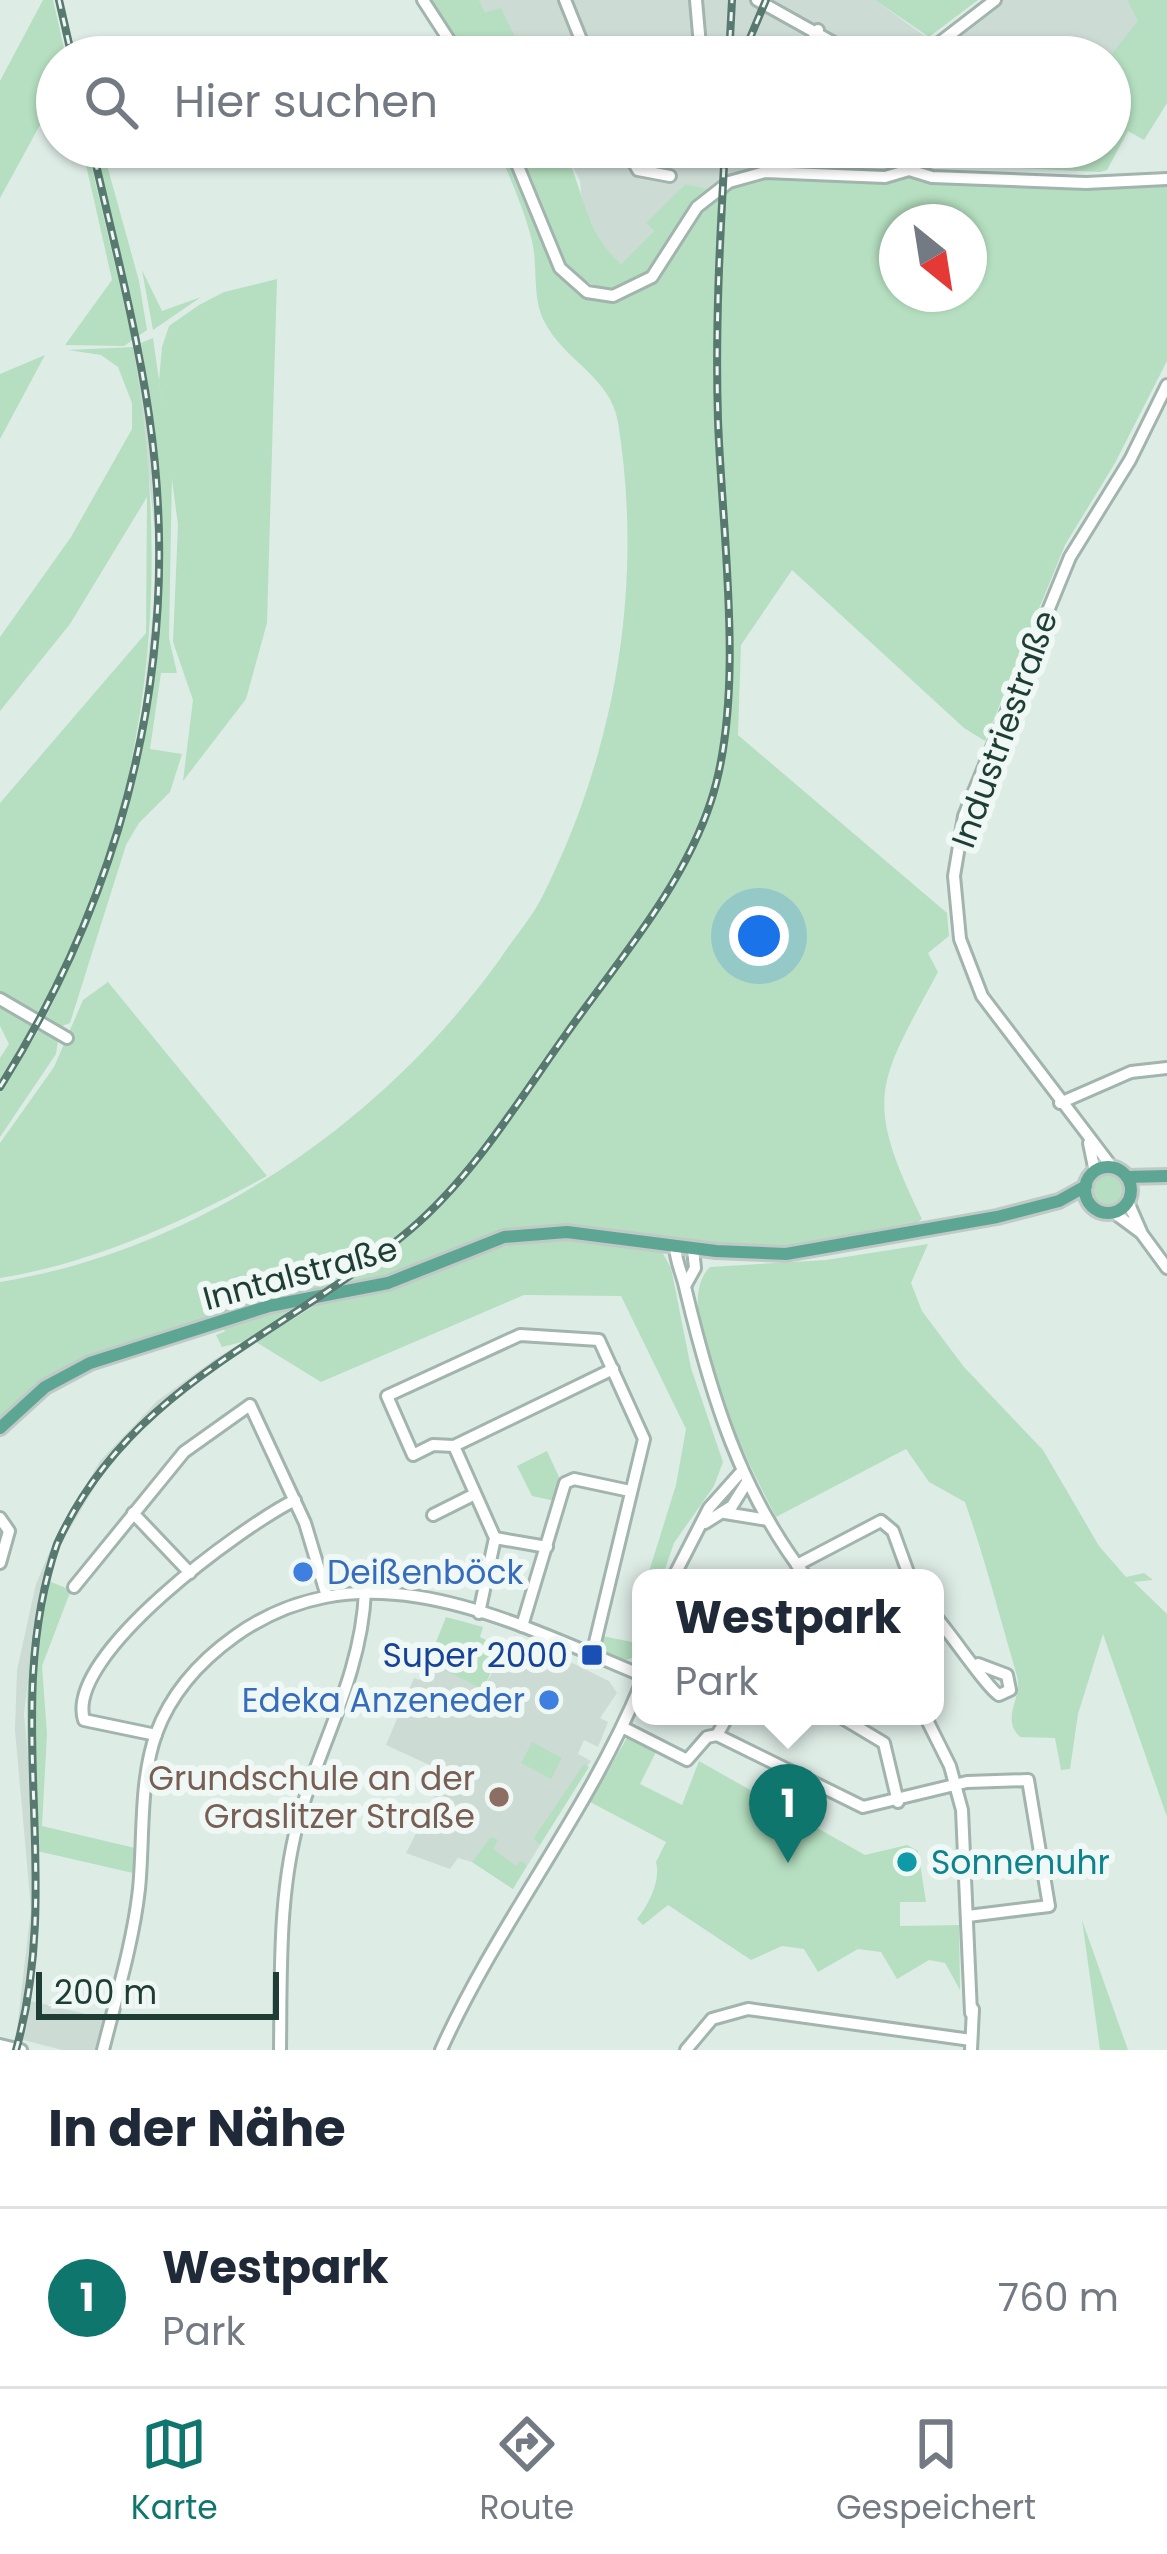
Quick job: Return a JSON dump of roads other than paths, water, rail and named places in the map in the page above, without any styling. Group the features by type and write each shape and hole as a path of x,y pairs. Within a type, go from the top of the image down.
{"main road":[{"path":"1042,1207 1086,1186 1094,1172 1112,1168 1127,1177 1166,1176"},
{"path":"1042,1207 1093,1206 1113,1212 1166,1176"},
{"path":"1127,1177 1130,1197"},
{"path":"1086,1186 1093,1206"},
{"name":"Inntalstraße","path":"0,1428 35,1394 76,1370 249,1312 368,1289 503,1237 567,1232 716,1252 825,1250 1042,1207"}],"street":[{"path":"423,0 446,36"},
{"path":"565,0 580,36"},
{"path":"696,0 699,36"},
{"path":"757,0 827,36"},
{"path":"948,36 995,0"},
{"path":"815,36 818,30"},
{"path":"519,168 560,268 578,287 604,296 620,295 647,282 697,207 729,182 765,172 893,177 898,168"},
{"path":"637,168 670,176"},
{"path":"918,168 932,177 1085,182 1167,179"},
{"name":"Industriestraße","path":"1112,1168 995,1018 973,977 957,922 956,853 970,801 1070,557 1137,448 1167,385"},
{"path":"0,999 67,1037"},
{"path":"1060,1103 1131,1072 1167,1068"},
{"name":"Industriestraße","path":"1084,1135 1094,1172"},
{"path":"1130,1197 1142,1234"},
{"path":"1113,1212 1142,1234 1167,1268"},
{"path":"675,1247 700,1361 745,1477 800,1569"},
{"path":"693,1249 695,1268"},
{"path":"686,1286 695,1268 716,1252"},
{"path":"592,1654 644,1432 613,1369 596,1337 529,1333 387,1396 412,1454 443,1443 454,1446 613,1369"},
{"path":"74,1587 184,1452 247,1405 259,1416 295,1500 326,1593"},
{"path":"454,1446 495,1538 479,1613"},
{"path":"702,1525 722,1514 745,1477"},
{"path":"678,1569 720,1492 745,1477"},
{"path":"523,1626 568,1480 630,1491"},
{"path":"433,1515 475,1494"},
{"path":"156,1736 85,1720 82,1709 90,1681 120,1638 190,1573 239,1532 295,1500"},
{"path":"134,1513 190,1573"},
{"path":"722,1514 768,1520"},
{"path":"0,1517 9,1531 0,1563"},
{"path":"797,1565 881,1521 892,1531 907,1569"},
{"path":"495,1538 547,1546"},
{"path":"103,2050 137,1899 156,1736 187,1680 221,1647 274,1612 326,1593 365,1591 523,1626 632,1671"},
{"path":"280,2050 290,1858 306,1797 355,1664 365,1591"},
{"path":"944,1626 978,1664"},
{"path":"441,2050 507,1918 632,1704"},
{"path":"717,1736 723,1725"},
{"path":"854,1725 884,1743 898,1802"},
{"path":"686,2050 712,2019 748,2009 971,2045 968,1916 956,1786 929,1725"},
{"path":"622,1727 687,1760 707,1737 717,1736 856,1805 898,1802 956,1786 1031,1783 1050,1903 1043,1910 968,1916"},
{"path":"0,2045 21,2050"}],"railway":[{"path":"59,0 67,36"},
{"path":"730,36 732,0"},
{"path":"751,36 766,0"},
{"path":"0,1087 82,930 112,848 151,679 158,504 149,415 97,168"},
{"path":"16,2050 35,1921 33,1669 41,1607 57,1544 88,1489 125,1442 168,1402 362,1267 411,1229 455,1185 648,922 699,833 722,759 730,664 717,386 724,168"}],"place":[{"name":"Deißenböck","path":"303,1572"},
{"name":"Super 2000","path":"592,1655"},
{"name":"Edeka Anzeneder","path":"549,1700"},
{"name":"Grundschule an der Graslitzer Straße","path":"499,1797"},
{"name":"Sonnenuhr","path":"907,1862"},
{"name":"Westpark","path":"788,1863"}]}
